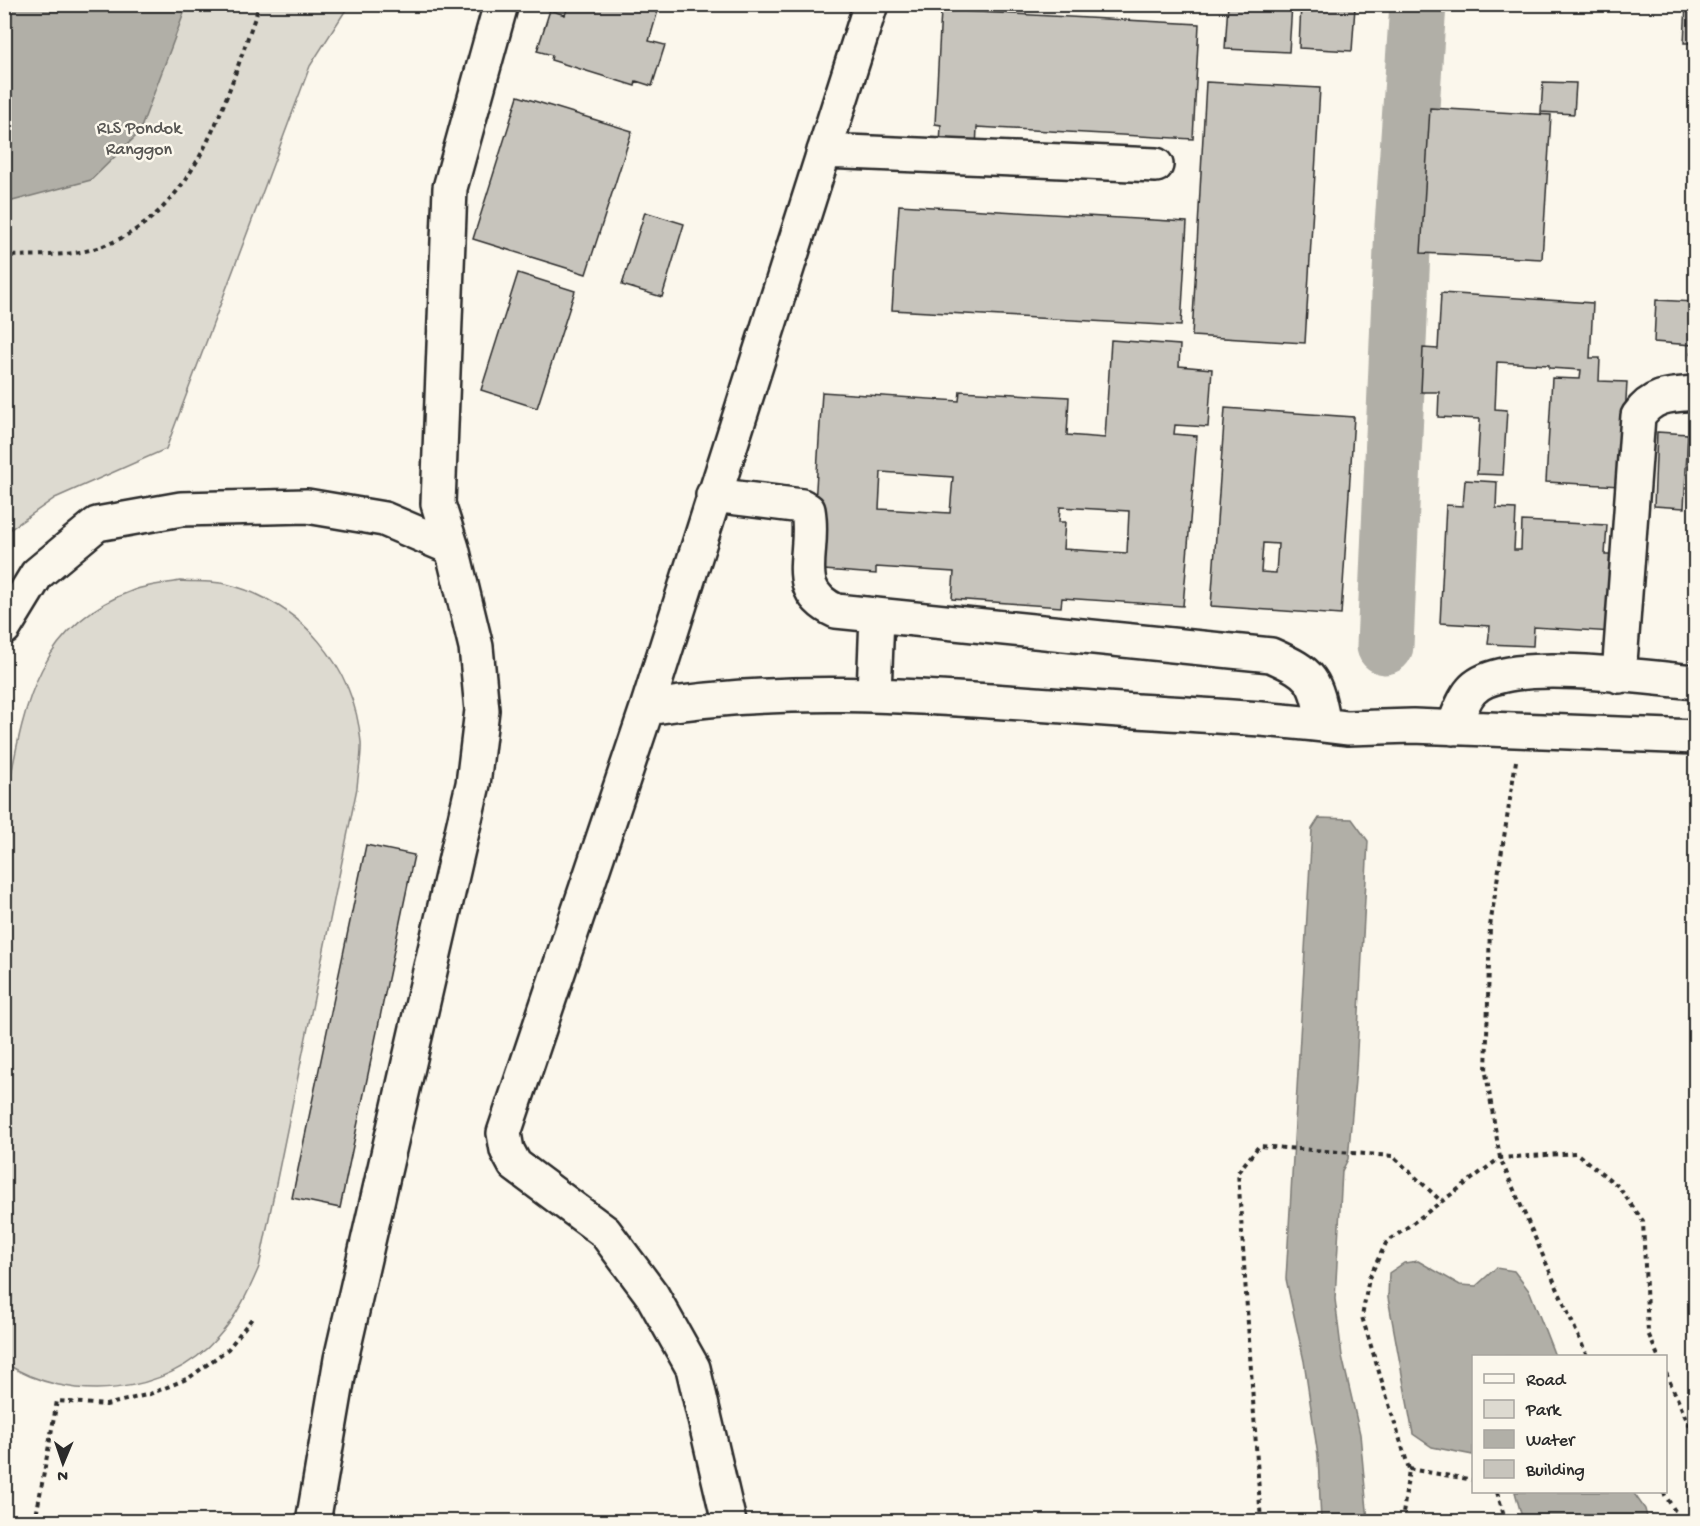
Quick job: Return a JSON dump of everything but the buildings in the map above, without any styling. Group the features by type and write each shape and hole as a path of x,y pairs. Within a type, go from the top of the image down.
{"lane":[{"path":"313,1521 341,1359 473,784 482,710 476,647 452,548 438,504 450,188 501,4"},
{"path":"729,1521 693,1368 652,1295 605,1232 515,1165 507,1150 504,1133 647,708 871,4"},
{"path":"824,151 1156,165"},
{"path":"1619,676 1638,416 1652,400 1660,396 1695,393"},
{"path":"713,495 802,506 808,510 810,541 807,584 814,598 836,611 1271,655 1299,667 1311,679 1335,726"},
{"path":"4,628 37,574 97,524 181,509 307,506 384,519 452,548"},
{"path":"874,693 877,616"},
{"path":"1453,728 1472,690 1496,676 1566,671 1695,682"},
{"path":"647,708 693,700 874,693 1335,726 1521,729 1695,737"}],"path":[{"path":"4,256 49,255 99,248 134,232 174,197 204,152 260,4"},
{"path":"1521,729 1490,926 1486,1073 1500,1158 1587,1355"},
{"path":"1261,1521 1238,1172 1259,1146 1393,1156 1442,1202"},
{"path":"1402,1521 1409,1469 1362,1317 1369,1278 1386,1243 1500,1158 1576,1153 1618,1186 1643,1221 1648,1333 1658,1355"},
{"path":"35,1521 57,1401 106,1405 150,1394 189,1378 228,1348 254,1317"},
{"path":"1667,1378 1695,1441"},
{"path":"1409,1469 1472,1480"},
{"path":"1498,1493 1506,1521"},
{"path":"1664,1493 1682,1521"}],"green space":[{"name":"RLS Pondok Ranggon","path":"5,5 349,5 310,66 166,449 55,498 5,533"},
{"path":"180,581 220,583 253,593 277,605 319,641 335,663 347,687 356,714 361,742 357,788 259,1267 255,1277 231,1321 197,1357 172,1372 144,1382 116,1388 86,1389 58,1385 30,1376 5,1363 5,807 18,739 27,707 38,678 53,650 73,626 100,606 139,588"}],"water":[{"path":"4,5 187,5 139,133 91,180 5,203"},
{"path":"1319,818 1352,819 1368,841 1356,1069 1348,1159 1342,1171 1335,1299 1342,1356 1360,1434 1368,1521 1321,1521 1318,1456 1304,1361 1286,1279 1312,829"},
{"path":"1418,1261 1460,1285 1476,1286 1496,1268 1514,1271 1530,1292 1555,1355 1472,1355 1472,1455 1432,1447 1413,1434 1388,1298 1389,1273 1404,1263"},
{"path":"1515,1493 1634,1493 1645,1509 1648,1521 1523,1521"}],"waterway":[{"path":"1385,646 1403,226 1418,4"}]}
